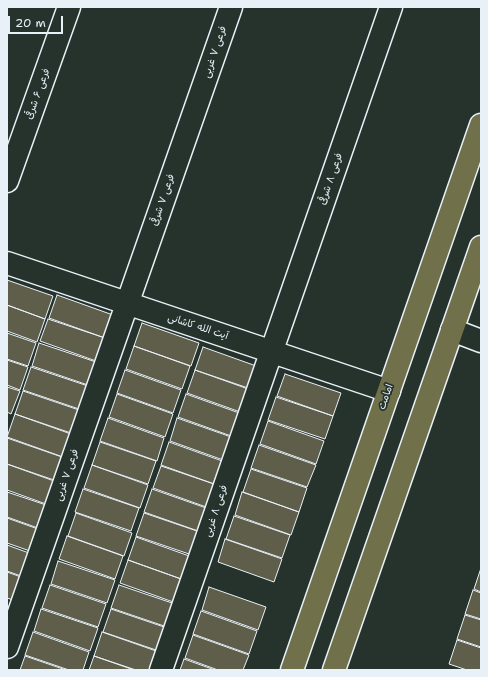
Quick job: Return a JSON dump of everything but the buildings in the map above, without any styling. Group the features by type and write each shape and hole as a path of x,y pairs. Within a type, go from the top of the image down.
{"main road":[{"name":"امامت","path":"292,670 481,125"},
{"path":"334,670 481,247"}],"street":[{"name":"فرعی ۶ شرقی","path":"7,181 69,7"},
{"name":"فرعی ۷ غربی","path":"199,97 231,7"},
{"name":"فرعی ۸ شرقی","path":"271,351 392,7"},
{"name":"فرعی ۷ شرقی","path":"126,303 199,97"},
{"name":"آیت الله کاشانی","path":"7,263 389,391"},
{"name":"فرعی ۷ غربی","path":"7,647 126,303"},
{"path":"452,330 481,341"},
{"name":"فرعی ۸ غربی","path":"161,670 271,351"}]}
